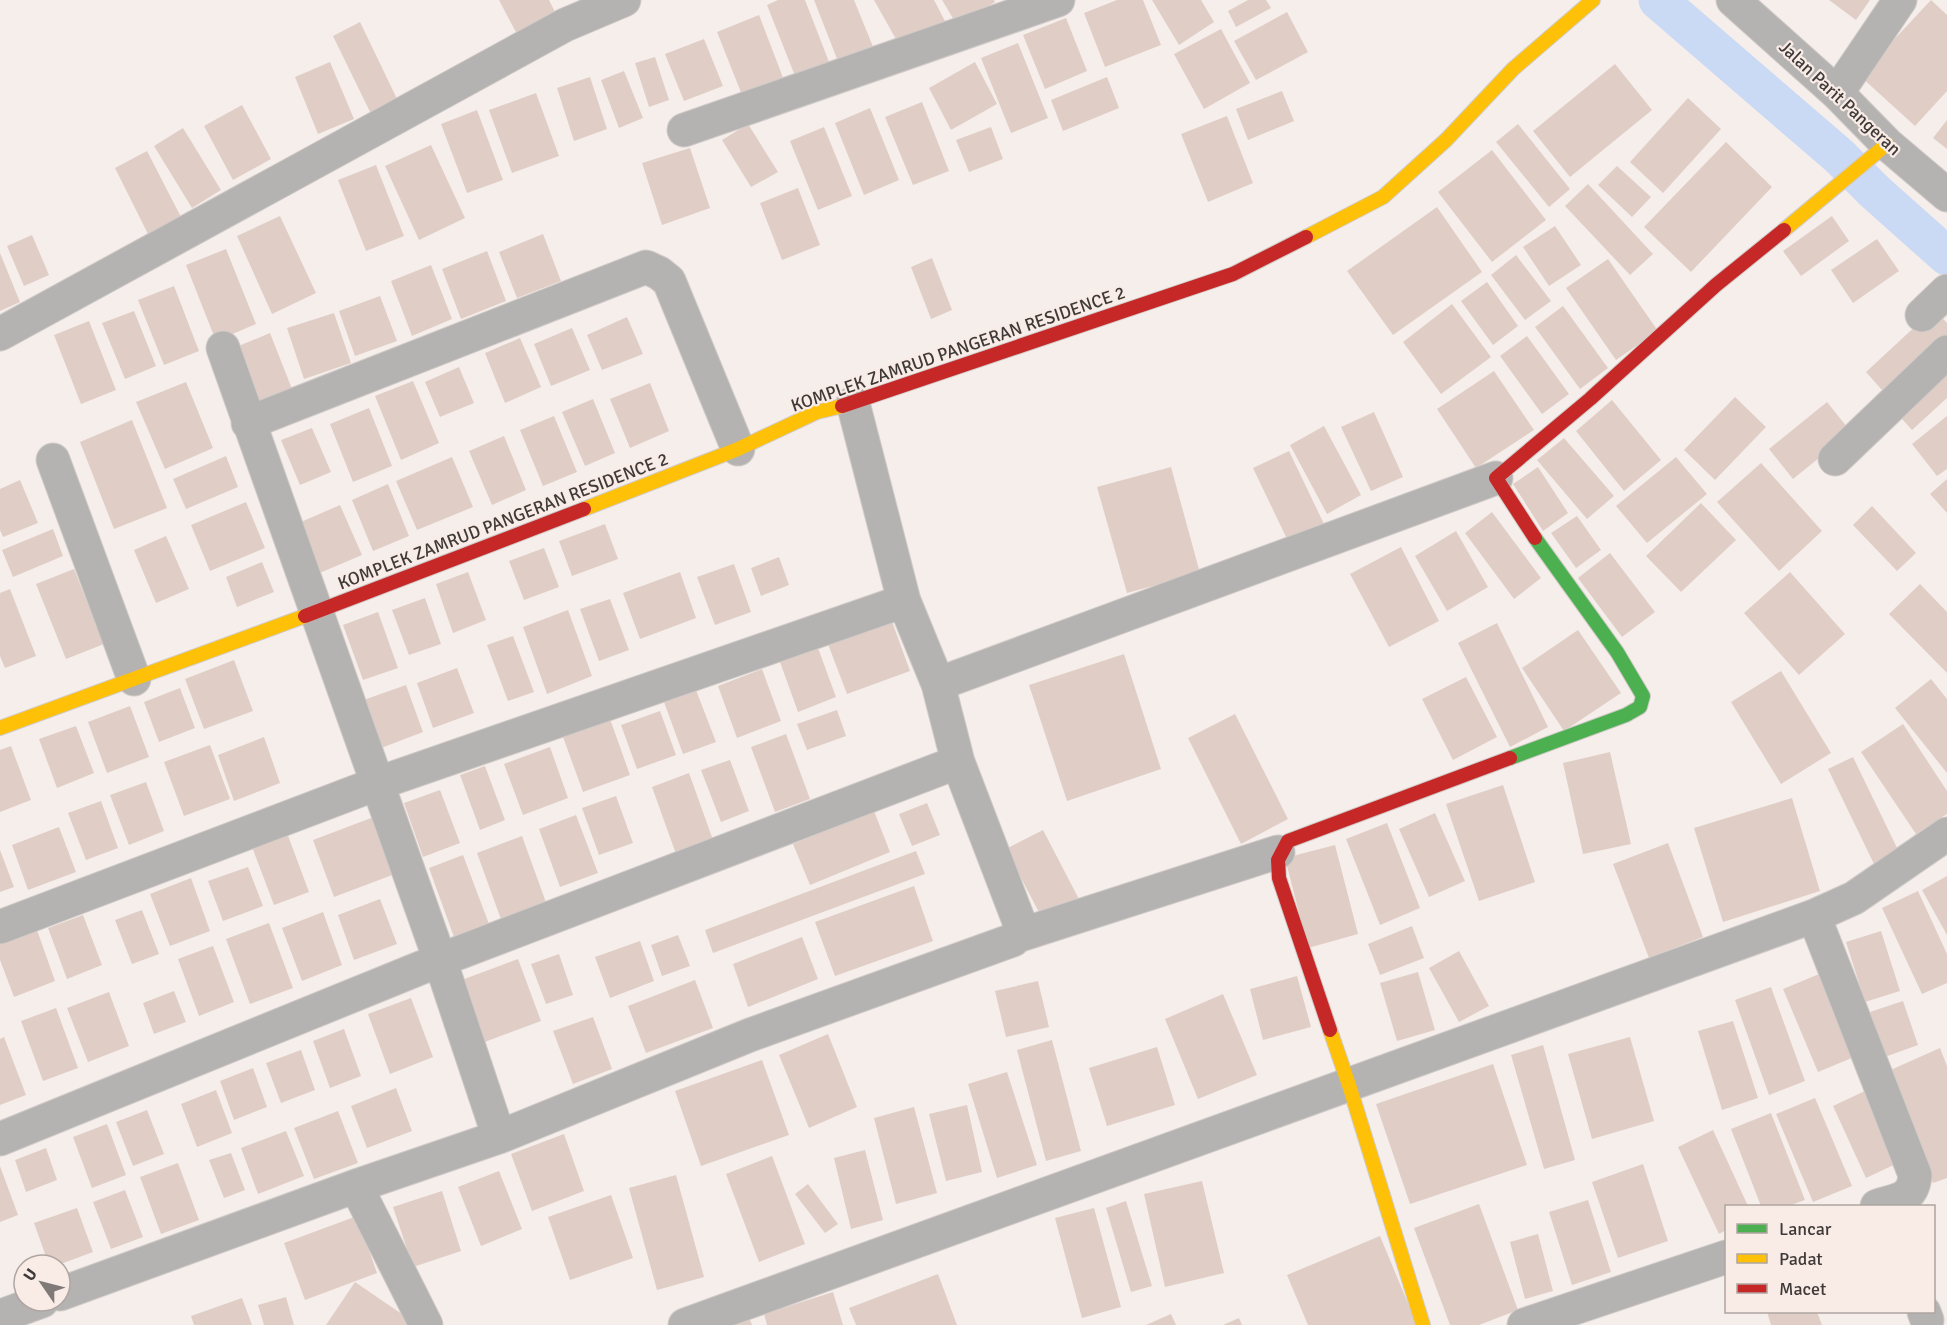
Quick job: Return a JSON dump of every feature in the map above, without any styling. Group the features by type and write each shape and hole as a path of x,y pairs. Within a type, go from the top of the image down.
{"street":[{"path":"0,334 565,25 624,0"},
{"path":"684,130 1058,0"},
{"name":"KOMPLEK ZAMRUD PANGERAN RESIDENCE 2","path":"0,728 317,612 738,449 817,412 853,403 1233,274 1383,197 1446,140 1513,69 1593,0"},
{"name":"Jalan Parit Pangeran","path":"1733,0 1837,93 1880,149 1947,195"},
{"path":"1837,93 1900,0"},
{"path":"938,684 1496,478 1590,399 1716,285 1766,246 1880,149"},
{"path":"248,423 646,267 669,281 738,449"},
{"path":"1922,315 1947,291"},
{"path":"223,348 440,960 499,1137"},
{"path":"1835,459 1947,352"},
{"path":"853,403 904,601 938,684 958,762 1020,924 1017,936"},
{"path":"53,460 134,679"},
{"path":"72,1290 356,1186 499,1137 750,1035 1013,940 1017,936 1278,852 1288,841 1626,715 1640,707 1643,696 1617,652 1554,566 1496,478"},
{"path":"0,927 376,784 904,601"},
{"path":"0,1139 440,960 958,762"},
{"path":"685,1325 1814,916 1854,898 1947,834"},
{"path":"1278,852 1276,870 1282,893 1349,1085 1423,1325"},
{"path":"1814,916 1915,1175 1914,1187 1908,1196 1886,1205"},
{"path":"356,1186 426,1325"},
{"path":"1524,1325 1725,1257"}],"building":[{"path":"499,0 549,0 558,18 519,38"},
{"path":"778,0 805,0 831,67 797,81 767,5"},
{"path":"814,0 854,0 878,59 843,74"},
{"path":"874,0 934,0 946,23 901,48"},
{"path":"942,0 994,0 995,2 957,25"},
{"path":"1117,0 1143,0 1161,45 1105,67 1084,13"},
{"path":"1152,0 1201,0 1214,22 1179,45"},
{"path":"1248,0 1266,0 1271,8 1236,27 1228,11"},
{"path":"1829,0 1870,0 1856,20"},
{"path":"1931,0 1947,15 1947,91 1915,126 1860,76"},
{"path":"1287,12 1308,52 1256,80 1234,41"},
{"path":"759,15 787,88 746,105 717,32"},
{"path":"1066,18 1087,71 1045,89 1023,35"},
{"path":"360,22 399,103 372,116 333,36"},
{"path":"1221,29 1250,83 1204,109 1174,54"},
{"path":"704,39 723,86 684,101 665,54"},
{"path":"1018,43 1048,118 1011,133 981,58"},
{"path":"655,57 669,100 649,107 635,63"},
{"path":"330,62 354,119 318,134 295,77"},
{"path":"975,62 997,104 951,130 929,88"},
{"path":"1615,64 1652,110 1570,177 1533,131"},
{"path":"624,71 643,118 619,128 601,80"},
{"path":"590,77 607,129 574,141 557,88"},
{"path":"1107,77 1119,108 1063,131 1051,100"},
{"path":"1282,91 1294,121 1248,140 1236,109"},
{"path":"536,93 559,156 512,173 489,110"},
{"path":"1688,98 1721,129 1663,193 1630,162"},
{"path":"922,102 949,171 913,185 885,117"},
{"path":"242,105 271,159 233,180 204,126"},
{"path":"870,108 899,180 864,195 835,123"},
{"path":"477,110 503,180 467,193 441,124"},
{"path":"1227,116 1253,183 1208,202 1181,134"},
{"path":"1947,120 1947,149 1933,138"},
{"path":"748,124 778,172 751,187 722,140"},
{"path":"1518,124 1570,189 1549,207 1496,142"},
{"path":"824,127 852,196 818,210 790,141"},
{"path":"991,127 1003,159 969,172 956,140"},
{"path":"183,128 221,190 192,208 154,146"},
{"path":"1726,142 1772,187 1691,272 1644,227"},
{"path":"431,145 465,218 419,240 385,166"},
{"path":"690,148 710,208 662,225 642,163"},
{"path":"1492,150 1546,220 1492,262 1438,192"},
{"path":"147,151 181,217 148,234 115,168"},
{"path":"376,165 404,236 366,251 338,180"},
{"path":"1617,166 1651,197 1632,217 1598,185"},
{"path":"1588,184 1653,254 1630,275 1565,206"},
{"path":"798,188 820,245 782,260 760,203"},
{"path":"1437,207 1482,272 1393,335 1347,271"},
{"path":"280,216 316,293 272,314 237,236"},
{"path":"1832,216 1849,241 1801,276 1783,251"},
{"path":"1555,226 1581,265 1549,286 1523,247"},
{"path":"543,234 561,281 517,298 499,252"},
{"path":"32,235 49,275 24,286 7,246"},
{"path":"1877,239 1899,271 1853,303 1831,270"},
{"path":"226,249 256,324 216,341 186,265"},
{"path":"487,251 506,301 461,319 442,269"},
{"path":"0,253 20,302 0,311"},
{"path":"1516,255 1551,301 1525,320 1491,275"},
{"path":"932,258 952,310 931,319 911,267"},
{"path":"1608,259 1658,331 1616,360 1566,288"},
{"path":"431,265 452,319 412,336 391,281"},
{"path":"1487,282 1518,326 1493,345 1461,301"},
{"path":"174,286 199,351 164,365 138,300"},
{"path":"380,296 397,341 355,356 339,311"},
{"path":"1452,304 1491,357 1441,394 1403,342"},
{"path":"1563,306 1608,368 1580,389 1535,327"},
{"path":"1934,309 1947,323 1947,343 1889,398 1866,372"},
{"path":"134,311 156,366 125,379 102,323"},
{"path":"334,313 351,363 304,379 287,328"},
{"path":"627,317 643,354 602,370 587,335"},
{"path":"89,321 116,390 81,404 54,335"},
{"path":"572,328 590,370 551,386 534,344"},
{"path":"270,333 292,389 251,405 229,350"},
{"path":"1527,336 1569,394 1542,414 1500,356"},
{"path":"520,338 541,387 505,403 485,353"},
{"path":"1947,362 1947,398 1912,430 1894,410"},
{"path":"459,367 474,403 440,417 425,382"},
{"path":"1494,371 1534,430 1476,468 1437,409"},
{"path":"413,381 439,443 401,460 375,396"},
{"path":"186,382 213,448 165,469 136,402"},
{"path":"650,383 669,431 630,448 610,399"},
{"path":"1735,397 1766,427 1715,480 1684,450"},
{"path":"593,399 615,453 585,466 562,412"},
{"path":"1612,400 1661,460 1624,491 1576,431"},
{"path":"1827,402 1851,432 1793,479 1769,449"},
{"path":"369,408 392,466 353,482 330,424"},
{"path":"1374,412 1403,477 1371,491 1341,427"},
{"path":"554,416 577,472 543,486 520,430"},
{"path":"1947,416 1947,469 1937,476 1912,444"},
{"path":"132,420 167,508 114,529 80,442"},
{"path":"1324,426 1361,495 1327,514 1290,445"},
{"path":"312,428 331,472 300,485 281,440"},
{"path":"504,436 526,490 492,505 469,451"},
{"path":"1564,438 1614,496 1587,519 1537,460"},
{"path":"1289,451 1324,524 1288,541 1253,468"},
{"path":"226,456 238,487 186,509 173,479"},
{"path":"452,457 473,507 417,530 396,481"},
{"path":"1676,457 1707,494 1647,543 1616,506"},
{"path":"1761,463 1822,531 1779,571 1717,502"},
{"path":"1171,467 1200,573 1127,593 1097,487"},
{"path":"1538,467 1568,513 1543,531 1513,484"},
{"path":"1947,479 1947,513 1930,494"},
{"path":"20,480 38,523 3,537 0,530 0,489"},
{"path":"388,484 409,536 373,551 352,500"},
{"path":"246,502 265,548 210,571 191,525"},
{"path":"1701,503 1736,540 1681,592 1646,556"},
{"path":"340,505 362,555 315,575 294,525"},
{"path":"1872,506 1916,553 1897,571 1853,525"},
{"path":"1492,512 1541,578 1514,599 1465,533"},
{"path":"1577,516 1601,550 1576,568 1551,533"},
{"path":"605,524 618,559 572,576 559,541"},
{"path":"53,529 63,556 13,577 2,550"},
{"path":"1456,531 1488,587 1447,611 1415,556"},
{"path":"166,536 189,589 156,603 134,550"},
{"path":"1401,547 1439,621 1389,647 1350,574"},
{"path":"544,548 559,587 524,600 509,561"},
{"path":"1610,553 1655,612 1622,637 1578,578"},
{"path":"779,557 789,585 761,596 751,568"},
{"path":"262,562 274,592 237,607 226,577"},
{"path":"734,564 751,612 715,625 697,577"},
{"path":"74,569 104,644 66,659 36,584"},
{"path":"468,572 486,620 453,633 436,584"},
{"path":"680,572 696,618 640,639 623,593"},
{"path":"1790,572 1845,634 1799,675 1744,613"},
{"path":"1920,584 1947,612 1947,673 1889,614"},
{"path":"10,589 36,656 5,668 0,656 0,593"},
{"path":"425,598 441,644 409,655 392,610"},
{"path":"610,599 629,650 599,661 580,609"},
{"path":"568,610 592,676 547,694 523,627"},
{"path":"378,612 398,668 363,680 343,625"},
{"path":"890,616 910,671 847,694 826,639"},
{"path":"1497,623 1548,727 1510,747 1458,643"},
{"path":"1578,630 1621,693 1564,731 1522,668"},
{"path":"513,636 534,692 508,701 487,645"},
{"path":"818,648 836,697 798,712 780,662"},
{"path":"1124,654 1161,769 1067,801 1029,685"},
{"path":"234,660 253,711 204,729 185,679"},
{"path":"457,668 474,713 433,728 417,683"},
{"path":"762,669 781,721 737,738 718,686"},
{"path":"1781,671 1831,753 1781,784 1731,702"},
{"path":"1466,677 1497,737 1453,760 1422,699"},
{"path":"1931,679 1947,699 1947,773 1895,708"},
{"path":"406,685 423,732 376,750 358,702"},
{"path":"180,688 195,728 159,742 144,702"},
{"path":"696,690 716,742 683,754 664,702"},
{"path":"130,706 149,757 107,773 88,722"},
{"path":"837,710 846,736 807,750 797,724"},
{"path":"660,711 676,755 637,769 621,725"},
{"path":"1235,714 1288,819 1241,844 1188,738"},
{"path":"610,719 630,775 583,792 563,737"},
{"path":"1903,724 1947,791 1947,814 1916,834 1861,752"},
{"path":"76,726 94,773 57,788 39,739"},
{"path":"786,734 810,799 775,812 751,747"},
{"path":"264,737 280,783 234,801 218,755"},
{"path":"210,745 230,799 184,816 164,762"},
{"path":"11,746 31,800 0,812 0,750"},
{"path":"550,747 568,798 523,815 504,764"},
{"path":"1610,752 1631,844 1583,854 1563,763"},
{"path":"1853,757 1899,852 1874,864 1828,769"},
{"path":"730,760 749,811 721,822 701,770"},
{"path":"485,766 505,820 480,830 460,775"},
{"path":"689,773 713,840 676,854 652,787"},
{"path":"146,782 164,831 129,845 110,795"},
{"path":"1503,785 1535,882 1479,901 1446,804"},
{"path":"440,790 460,843 423,857 404,803"},
{"path":"616,796 633,843 599,855 582,808"},
{"path":"1792,798 1820,891 1723,922 1694,828"},
{"path":"101,801 118,848 86,860 68,813"},
{"path":"927,803 940,835 912,846 899,814"},
{"path":"874,811 890,852 810,885 793,844"},
{"path":"1435,813 1465,881 1429,897 1399,829"},
{"path":"379,815 400,872 334,897 313,840"},
{"path":"576,815 598,873 560,887 539,829"},
{"path":"1387,823 1420,908 1380,925 1346,839"},
{"path":"59,827 76,872 28,890 12,845"},
{"path":"1043,830 1081,903 1044,922 1006,849"},
{"path":"287,833 309,892 274,905 252,847"},
{"path":"522,836 548,908 503,925 477,853"},
{"path":"1668,843 1703,937 1649,958 1613,864"},
{"path":"1335,845 1358,934 1308,948 1285,858"},
{"path":"0,850 14,887 0,892"},
{"path":"916,851 925,874 713,953 705,930"},
{"path":"463,855 489,924 454,937 429,868"},
{"path":"248,867 263,906 223,921 208,881"},
{"path":"1947,876 1947,935 1922,890"},
{"path":"191,878 210,931 170,946 150,894"},
{"path":"914,886 933,941 835,976 815,922"},
{"path":"1918,891 1947,954 1947,983 1922,994 1882,908"},
{"path":"380,899 397,944 354,960 338,915"},
{"path":"142,910 159,954 132,964 115,920"},
{"path":"323,912 342,965 302,981 282,928"},
{"path":"83,915 102,965 67,979 48,928"},
{"path":"269,923 293,988 250,1004 226,939"},
{"path":"1412,926 1424,958 1380,975 1368,944"},
{"path":"37,930 55,981 14,997 0,960 0,944"},
{"path":"1881,931 1900,991 1865,1002 1846,942"},
{"path":"678,935 690,966 662,976 651,945"},
{"path":"802,937 818,979 748,1007 733,964"},
{"path":"640,941 654,981 610,998 595,957"},
{"path":"213,946 234,1002 199,1016 178,959"},
{"path":"1459,951 1489,1006 1459,1022 1429,968"},
{"path":"559,954 573,995 546,1004 531,964"},
{"path":"518,959 541,1021 482,1043 459,981"},
{"path":"1418,972 1435,1030 1397,1041 1380,983"},
{"path":"1824,972 1859,1055 1818,1072 1783,989"},
{"path":"1297,976 1311,1027 1263,1040 1250,989"},
{"path":"695,980 713,1028 646,1053 628,1006"},
{"path":"1038,981 1049,1027 1006,1037 995,991"},
{"path":"1771,987 1805,1081 1769,1095 1735,1000"},
{"path":"174,991 186,1022 154,1034 143,1003"},
{"path":"109,992 129,1046 88,1062 67,1008"},
{"path":"1223,994 1257,1075 1198,1099 1165,1019"},
{"path":"411,998 433,1057 390,1074 368,1014"},
{"path":"1903,1001 1918,1045 1882,1058 1867,1013"},
{"path":"56,1008 78,1068 43,1081 21,1021"},
{"path":"593,1017 612,1069 573,1084 553,1031"},
{"path":"1733,1021 1758,1098 1722,1110 1698,1031"},
{"path":"344,1029 361,1076 330,1088 313,1041"},
{"path":"828,1034 857,1107 809,1128 779,1055"},
{"path":"4,1037 26,1095 0,1105 0,1039"},
{"path":"1630,1037 1654,1121 1592,1139 1568,1054"},
{"path":"1052,1040 1081,1151 1046,1161 1017,1050"},
{"path":"1543,1045 1575,1160 1544,1169 1511,1055"},
{"path":"1157,1047 1175,1105 1107,1126 1089,1068"},
{"path":"1940,1048 1947,1066 1947,1178 1933,1183 1886,1072"},
{"path":"301,1050 315,1090 281,1103 266,1063"},
{"path":"762,1060 789,1135 701,1166 675,1091"},
{"path":"1493,1064 1527,1165 1410,1204 1376,1104"},
{"path":"253,1068 267,1107 234,1120 220,1081"},
{"path":"1007,1072 1037,1165 997,1178 968,1084"},
{"path":"396,1088 412,1131 367,1148 351,1106"},
{"path":"216,1090 232,1133 197,1147 181,1104"},
{"path":"1867,1090 1900,1162 1866,1178 1833,1106"},
{"path":"1815,1098 1852,1186 1813,1202 1776,1114"},
{"path":"967,1105 982,1172 946,1181 929,1114"},
{"path":"914,1107 937,1193 896,1204 874,1118"},
{"path":"147,1110 164,1154 133,1166 116,1122"},
{"path":"338,1111 358,1163 314,1179 294,1128"},
{"path":"1771,1113 1805,1200 1791,1205 1761,1205 1731,1129"},
{"path":"107,1124 126,1175 92,1188 73,1137"},
{"path":"1713,1130 1748,1205 1725,1205 1725,1231 1719,1234 1678,1147"},
{"path":"286,1131 304,1176 258,1194 241,1148"},
{"path":"564,1134 584,1191 532,1211 511,1154"},
{"path":"46,1148 57,1180 26,1192 15,1160"},
{"path":"865,1150 883,1220 851,1229 834,1158"},
{"path":"231,1153 245,1190 224,1198 209,1160"},
{"path":"772,1156 805,1244 759,1262 726,1174"},
{"path":"178,1163 199,1220 161,1234 140,1177"},
{"path":"1643,1164 1668,1241 1618,1258 1592,1182"},
{"path":"0,1166 18,1215 0,1222"},
{"path":"499,1171 522,1229 481,1246 458,1187"},
{"path":"676,1175 704,1277 657,1290 629,1188"},
{"path":"1202,1181 1224,1273 1165,1287 1144,1194"},
{"path":"808,1184 838,1224 825,1233 795,1194"},
{"path":"125,1190 143,1237 111,1249 93,1202"},
{"path":"442,1191 461,1251 413,1267 393,1207"},
{"path":"611,1195 633,1258 570,1280 548,1217"},
{"path":"1588,1200 1611,1272 1572,1285 1549,1212"},
{"path":"1126,1201 1152,1286 1131,1292 1106,1208"},
{"path":"1479,1204 1518,1310 1479,1325 1450,1325 1414,1228"},
{"path":"77,1208 93,1252 72,1260 72,1253 45,1253 34,1223"},
{"path":"1094,1208 1121,1307 1082,1318 1055,1218"},
{"path":"357,1216 377,1273 305,1300 284,1243"},
{"path":"1538,1234 1553,1291 1525,1299 1510,1242"},
{"path":"1380,1236 1417,1325 1308,1325 1287,1275"},
{"path":"938,1274 957,1325 856,1325 849,1308"},
{"path":"355,1282 418,1325 326,1325"},
{"path":"833,1292 843,1325 767,1325 764,1314"},
{"path":"286,1297 294,1325 264,1325 258,1305"},
{"path":"242,1298 252,1325 194,1325 191,1316"},
{"path":"747,1311 752,1325 714,1325"},
{"path":"1767,1313 1817,1313 1822,1325 1771,1325"},
{"path":"1171,1314 1176,1325 1146,1325"},
{"path":"1239,1318 1242,1325 1223,1325"}],"waterway":[{"path":"1658,0 1839,156 1874,191 1947,256"}],"traffic: fast":[{"path":"1510,758 1626,715 1640,707 1643,696 1617,652 1535,538"}],"traffic: slow":[{"path":"1306,237 1383,197 1446,140 1513,69 1593,0"},
{"path":"1784,230 1887,144"},
{"path":"584,509 738,449 817,412 842,406"},
{"path":"0,728 305,616"},
{"path":"1330,1030 1423,1325"}],"traffic: jam":[{"path":"1535,538 1496,478 1590,399 1716,285 1784,230"},
{"path":"842,406 1233,274 1306,237"},
{"path":"305,616 584,509"},
{"path":"1330,1030 1279,878 1278,860 1288,841 1510,758"}]}
